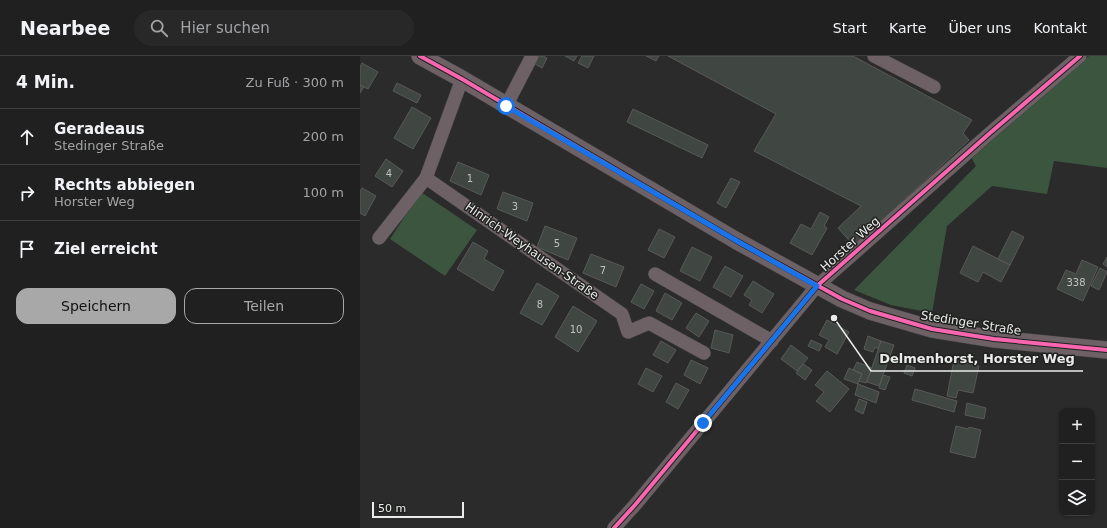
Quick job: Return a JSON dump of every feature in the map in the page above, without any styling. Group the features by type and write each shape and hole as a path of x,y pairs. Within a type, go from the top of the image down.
{"main road":[{"name":"Stedinger Straße","path":"420,56 462,79 730,237 817,286 870,311 932,329 994,339 1107,350"}],"street":[{"path":"506,106 532,56"},
{"path":"874,56 934,87"},
{"name":"Horster Weg","path":"614,528 817,286 1080,56"},
{"path":"380,238 426,178 462,79"},
{"name":"Hinrich-Weyhausen-Straße","path":"426,178 622,314 628,332 649,323 704,353"},
{"path":"655,274 772,341"}],"green space":[{"path":"1089,56 1107,56 1107,168 1054,161 1047,194 992,186 947,226 932,313 891,305 854,290 976,166 970,155"},
{"path":"421,192 477,230 445,276 390,239"}],"building":[{"path":"539,56 547,58 542,68 535,64"},
{"path":"565,56 577,56 574,61"},
{"path":"582,56 594,56 588,68 578,63"},
{"path":"646,56 659,56 656,61"},
{"path":"668,56 853,56 972,120 963,133 969,140 854,246 838,228 861,206 754,151 776,114"},
{"path":"362,63 378,72 368,89 360,85 360,67"},
{"path":"397,83 421,95 417,103 393,91"},
{"path":"360,85 364,87 360,93"},
{"path":"412,107 431,118 413,149 394,138"},
{"path":"633,109 708,145 702,158 627,122"},
{"path":"386,159 403,171 392,187 375,176"},
{"path":"458,162 489,175 481,195 450,181"},
{"path":"731,178 740,182 726,208 717,203"},
{"path":"362,188 376,196 365,216 360,213 360,191"},
{"path":"503,192 533,203 527,221 497,209"},
{"path":"820,212 829,217 824,226 827,228 812,255 790,243 801,224 811,229"},
{"path":"545,226 577,238 568,260 537,247"},
{"path":"659,229 675,237 664,258 648,250"},
{"path":"1012,231 1024,237 1010,265 998,259"},
{"path":"473,242 488,251 484,259 504,271 493,291 457,269"},
{"path":"973,246 1010,265 1001,282 983,272 978,282 960,273"},
{"path":"692,247 712,257 700,281 680,271"},
{"path":"591,254 624,267 616,287 583,273"},
{"path":"1107,257 1107,267 1103,264"},
{"path":"1082,260 1098,267 1083,301 1057,289 1066,270 1076,274"},
{"path":"725,266 743,276 731,297 713,287"},
{"path":"1100,268 1107,272 1099,290 1091,286"},
{"path":"753,281 774,294 762,313 749,305 752,300 744,295"},
{"path":"537,283 559,296 542,325 520,313"},
{"path":"641,284 654,291 644,309 631,302"},
{"path":"665,293 682,303 672,320 656,311"},
{"path":"573,306 597,321 578,352 555,337"},
{"path":"696,313 709,321 699,337 686,328"},
{"path":"827,320 849,332 837,354 825,347 829,340 819,335"},
{"path":"715,330 733,335 729,353 711,348"},
{"path":"868,336 881,341 878,349 875,347 873,352 864,349"},
{"path":"811,340 822,345 819,351 808,346"},
{"path":"661,341 676,350 668,363 653,355"},
{"path":"881,341 894,345 879,386 867,382"},
{"path":"791,345 808,358 797,371 781,359"},
{"path":"691,360 708,368 700,384 684,375"},
{"path":"954,360 979,366 973,393 958,390 956,398 947,396"},
{"path":"857,362 872,368 866,383 859,381 862,374 853,370"},
{"path":"803,364 812,370 805,380 796,373"},
{"path":"907,365 915,368 912,376 904,373"},
{"path":"646,368 662,376 653,392 638,384"},
{"path":"849,368 862,374 858,384 844,379"},
{"path":"827,371 849,389 830,412 816,401 824,392 815,385"},
{"path":"883,375 890,377 885,390 879,388"},
{"path":"676,383 689,390 678,409 666,402"},
{"path":"858,384 879,392 876,403 855,395"},
{"path":"915,389 957,401 954,412 912,400"},
{"path":"859,399 867,402 863,414 855,410"},
{"path":"967,403 986,408 984,419 965,415"},
{"path":"956,426 981,430 975,458 950,452"}],"cycle path":[{"path":"420,56 462,79 737,241 842,299 870,311 932,329 994,339 1107,350"},
{"path":"614,528 635,505 817,286 990,133 1080,56"}],"place":[{"name":"Delmenhorst, Horster Weg","path":"834,318"}],"route":[{"path":"506,106 817,286 703,423"}]}
